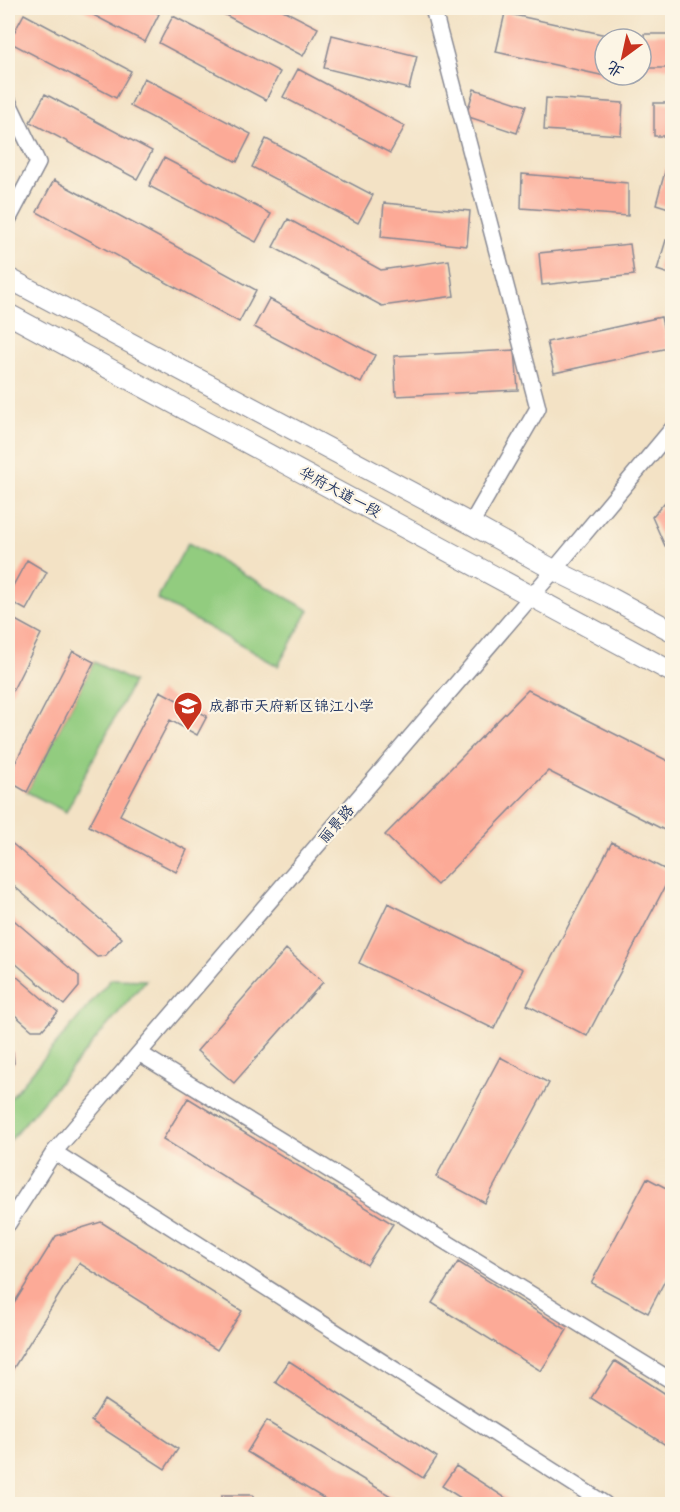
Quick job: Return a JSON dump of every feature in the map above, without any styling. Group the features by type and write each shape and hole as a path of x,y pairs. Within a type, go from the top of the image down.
{"main road":[{"path":"8,278 672,631"},
{"name":"华府大道一段","path":"8,314 672,672"}],"street":[{"path":"433,8 538,408 471,524"},
{"path":"8,101 38,163 8,220"},
{"name":"丽景路","path":"8,1224 54,1152 533,596 672,429"},
{"path":"139,1053 672,1381"},
{"path":"54,1152 606,1504"}],"green space":[{"path":"188,543 309,610 278,666 157,599"},
{"path":"94,662 133,682 66,812 27,792"},
{"path":"111,979 146,980 8,1143 8,1101"}],"building":[{"path":"80,8 148,8 159,14 145,42"},
{"path":"212,8 279,8 318,28 303,56"},
{"path":"505,13 593,32 593,73 496,52"},
{"path":"24,14 131,71 116,98 9,42"},
{"path":"173,16 280,72 266,100 159,43"},
{"path":"653,34 672,34 672,68 653,68"},
{"path":"332,35 417,56 409,89 324,68"},
{"path":"298,69 405,126 390,153 283,97"},
{"path":"144,78 251,134 237,162 130,106"},
{"path":"474,89 526,106 517,133 466,116"},
{"path":"45,94 152,151 137,179 30,122"},
{"path":"546,98 623,103 621,135 544,130"},
{"path":"654,103 672,103 672,136 654,136"},
{"path":"266,139 373,195 358,223 252,167"},
{"path":"164,158 271,214 256,242 149,186"},
{"path":"666,168 672,170 672,209 656,204"},
{"path":"522,174 628,183 628,216 521,208"},
{"path":"54,180 256,290 239,322 37,212"},
{"path":"384,203 470,211 467,246 381,237"},
{"path":"288,219 381,270 449,260 454,296 382,306 273,247"},
{"path":"666,240 672,242 672,275 657,270"},
{"path":"630,244 634,275 542,285 539,253"},
{"path":"269,299 375,355 361,383 254,327"},
{"path":"661,317 668,348 554,373 547,342"},
{"path":"515,350 518,390 396,396 394,356"},
{"path":"672,494 672,550 665,546 652,517"},
{"path":"27,560 47,572 26,610 8,600 8,595"},
{"path":"8,616 41,634 8,700"},
{"path":"73,651 94,662 27,792 8,781 8,777"},
{"path":"528,690 672,763 672,834 548,771 437,885 385,835"},
{"path":"160,691 207,716 197,735 170,720 120,815 187,850 176,872 89,826"},
{"path":"8,840 122,938 105,956 97,957 8,881"},
{"path":"612,842 672,873 587,1036 527,1005"},
{"path":"388,903 523,969 494,1029 359,963"},
{"path":"8,915 79,976 79,987 64,1005 8,957"},
{"path":"286,949 323,982 234,1083 197,1051"},
{"path":"8,969 58,1012 42,1030 32,1030 8,1009"},
{"path":"8,1047 13,1052 14,1063 8,1070"},
{"path":"500,1057 549,1083 485,1203 436,1177"},
{"path":"188,1098 393,1224 367,1265 163,1139"},
{"path":"647,1178 672,1191 672,1267 648,1313 591,1283"},
{"path":"101,1222 242,1311 217,1350 79,1263 8,1377 8,1313 56,1236"},
{"path":"458,1262 567,1330 541,1371 432,1303"},
{"path":"289,1361 437,1457 423,1478 275,1382"},
{"path":"615,1361 672,1398 672,1449 591,1398"},
{"path":"104,1400 178,1449 165,1469 91,1421"},
{"path":"266,1421 399,1501 397,1504 333,1504 247,1452"},
{"path":"456,1466 515,1504 470,1504 442,1486"},
{"path":"222,1495 253,1495 253,1504 222,1504"}],"place":[{"name":"成都市天府新区锦江小学","path":"188,732"}]}
